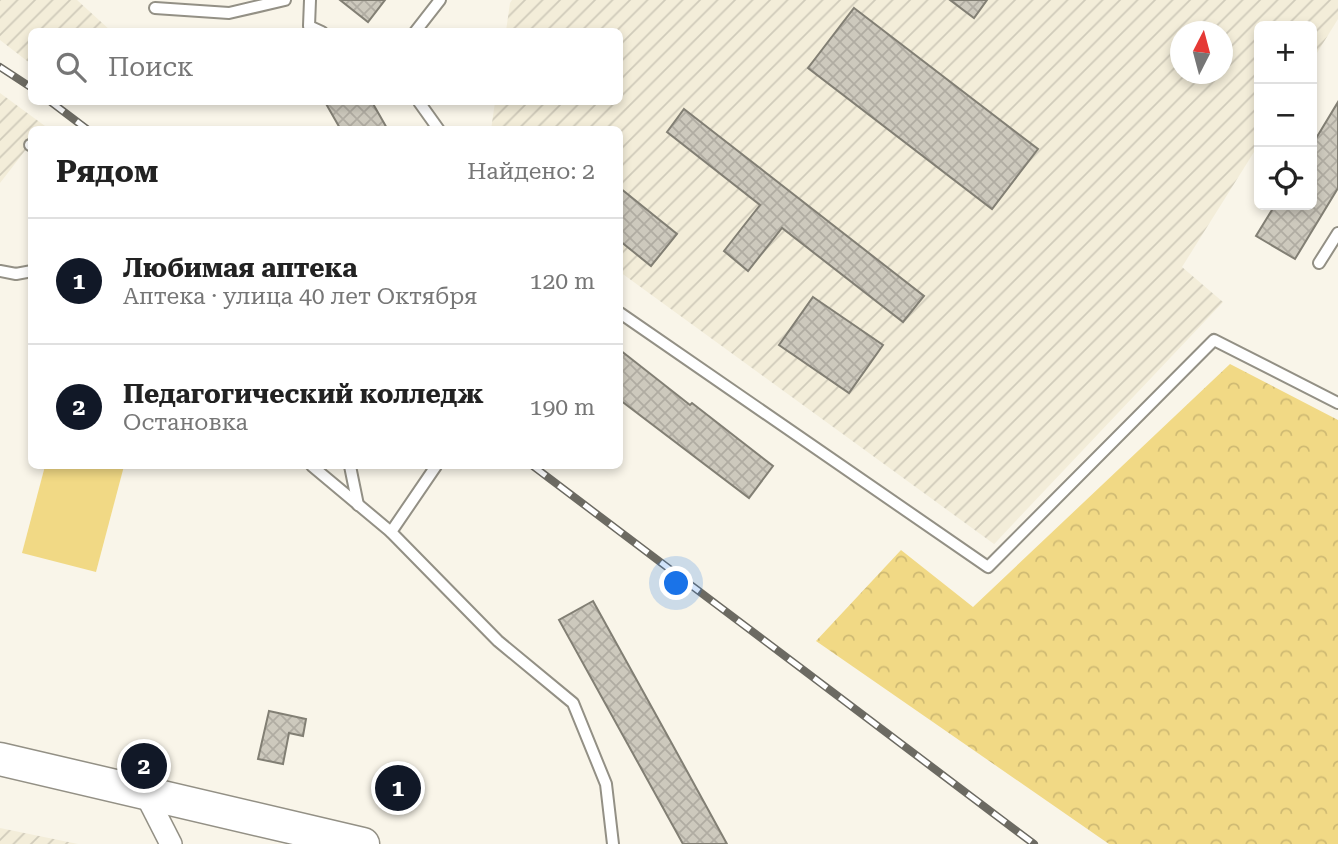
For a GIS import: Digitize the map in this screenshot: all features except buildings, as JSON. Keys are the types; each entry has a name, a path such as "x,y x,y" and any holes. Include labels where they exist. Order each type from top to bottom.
{"main road":[{"path":"0,759 363,844"}],"street":[{"path":"145,793 171,844"}],"lane":[{"path":"155,8 229,13 285,0"},
{"path":"310,0 309,26 313,28"},
{"path":"418,28 440,0"},
{"path":"421,105 436,126"},
{"path":"1319,263 1338,233"},
{"path":"0,271 16,274 28,272"},
{"path":"623,315 988,567 1214,340 1338,403"},
{"path":"316,469 391,532 498,641 573,703 606,784 613,844"},
{"path":"351,469 358,505"},
{"path":"391,532 434,469"}],"shaded area":[{"path":"0,0 77,0 108,28 28,28 28,62 0,40"},
{"path":"512,0 1338,0 1338,19 1317,53 1317,21 1254,21 1254,152 1182,267 1223,302 994,544 623,274 623,126 492,126 495,105 623,105 623,28 506,28"},
{"path":"0,93 45,126 28,126 28,147 0,183"},
{"path":"0,828 78,844 0,844"}],"green space":[{"path":"1230,364 1338,420 1338,844 1109,844 816,641 901,550 973,607"},
{"path":"44,469 123,469 96,572 22,553"}],"railway":[{"path":"0,67 28,85"},
{"path":"55,105 83,126"},
{"path":"537,469 1034,844"}],"place":[{"name":"Педагогический колледж","path":"144,766"},
{"name":"Любимая аптека","path":"398,788"}]}
